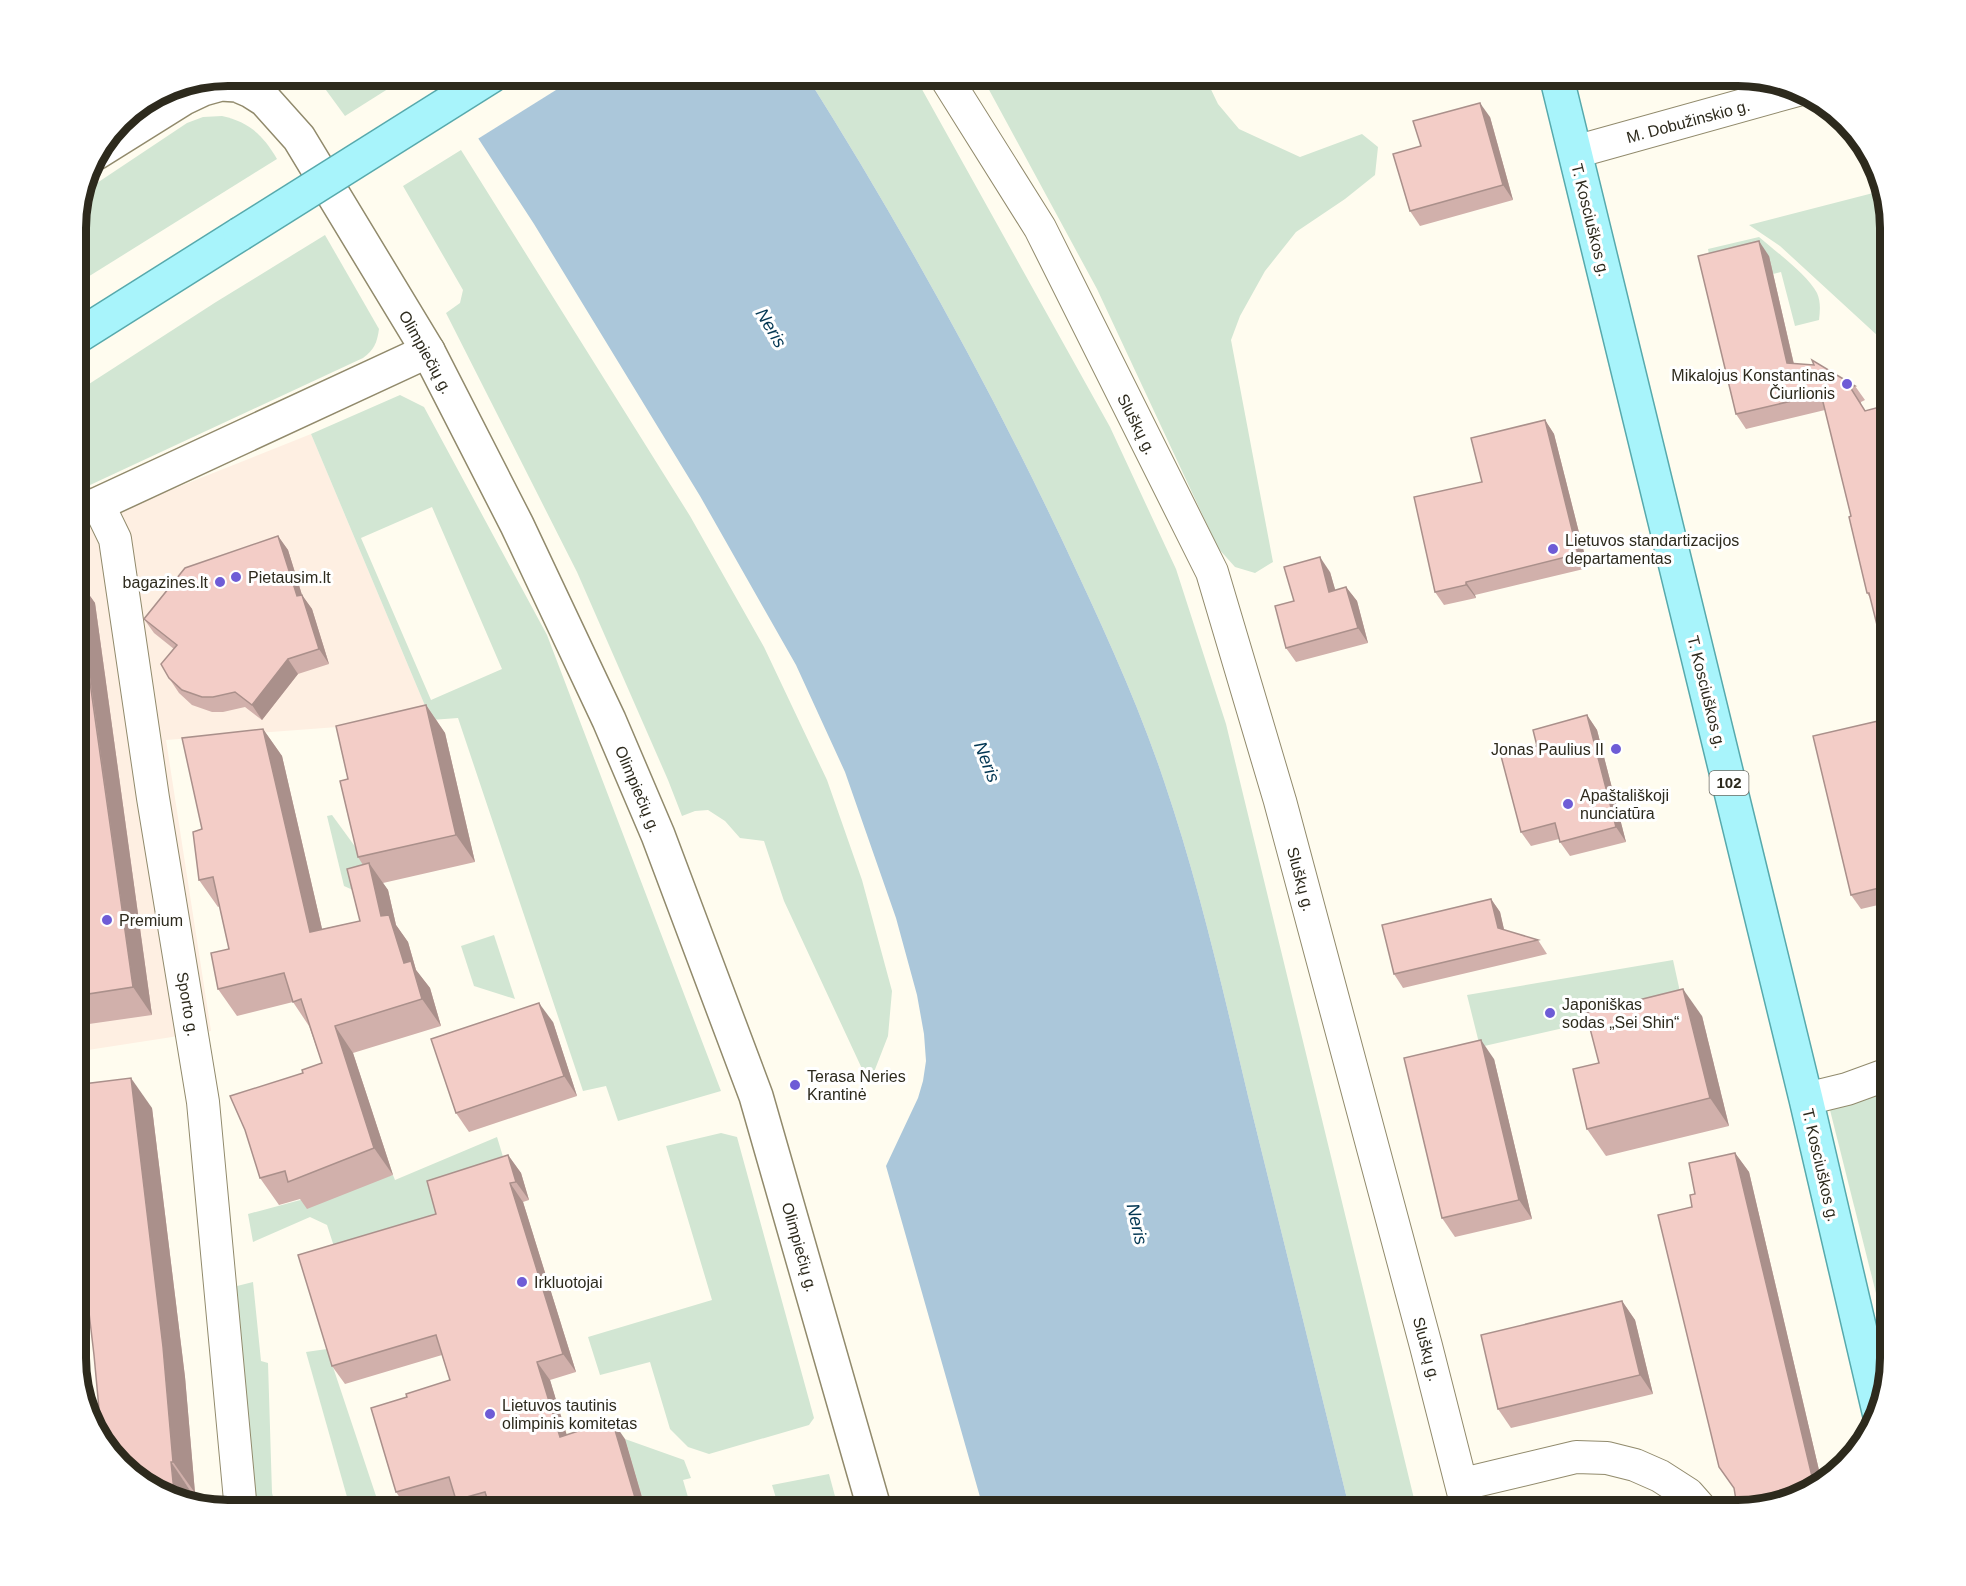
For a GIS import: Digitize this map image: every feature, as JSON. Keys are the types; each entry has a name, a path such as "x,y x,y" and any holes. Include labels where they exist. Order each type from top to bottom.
{"main road":[{"path":"86,331 477,85"},
{"name":"T. Kosciuškos g.","path":"1558,85 1806,1099 1876,1397"}],"street":[{"name":"Olimpiečių g.","path":"237,85 266,100 299,138 428,351 517,525 609,720 658,835 756,1096 872,1500"},
{"name":"Sluškų g.","path":"950,85 1040,228 1212,572 1280,801 1465,1497 1576,1457 1607,1458 1635,1465 1660,1476 1693,1500"},
{"name":"Olimpiečių g.","path":"115,141 184,98 211,87"},
{"name":"M. Dobužinskio g.","path":"1575,152 1785,93"},
{"path":"86,508 428,351"},
{"name":"Sporto g.","path":"86,508 115,539 153,798 203,1102 241,1500"},
{"path":"1806,1099 1880,1078"}],"shaded area":[{"path":"311,434 431,720 166,740 211,1031 86,1050 86,524"}],"green space":[{"path":"322,85 394,85 345,116"},
{"path":"812,85 920,85 1110,427 1176,569 1226,724 1414,1500 1347,1500 1210,937 1177,820 1142,721 1091,602 1005,424 909,247"},
{"path":"986,85 1209,85 1218,104 1239,129 1300,157 1362,134 1378,147 1375,175 1345,199 1296,232 1265,271 1240,316 1231,340 1273,562 1255,573 1235,567 1218,548 1097,289"},
{"path":"222,116 248,126 261,136 277,159 86,278 86,218 91,187 187,123 203,117"},
{"path":"461,150 690,516 764,647 827,780 862,880 892,991 888,1036 874,1072 864,1073 784,901 764,841 740,838 725,821 708,810 695,811 682,816 577,572 446,313 460,303 463,290 403,186"},
{"path":"1876,192 1880,218 1880,338 1780,246 1749,225"},
{"path":"325,235 379,329 376,342 363,358 86,487 86,386"},
{"path":"1759,237 1813,286 1819,300 1819,320 1795,326 1781,272 1773,274 1712,269 1708,249"},
{"path":"400,395 424,407 547,635 721,1091 618,1121 606,1086 583,1091 458,718 431,720 311,434","holes":["432,507 502,669 431,700 361,538"]},
{"path":"332,815 378,878 366,896 344,886 327,816"},
{"path":"494,935 515,999 474,986 461,946"},
{"name":"Japoniškas sodas „Sei Shin“","path":"1673,960 1682,1001 1480,1047 1467,995"},
{"path":"1880,1089 1880,1309 1829,1106"},
{"path":"721,1133 737,1137 814,1418 809,1425 709,1454 688,1447 670,1429 650,1362 600,1375 588,1337 712,1300 666,1146"},
{"path":"497,1137 504,1160 449,1232 340,1265 327,1225 310,1217 253,1242 248,1214 393,1175 395,1180"},
{"path":"253,1282 261,1361 268,1363 274,1500 253,1500 233,1287"},
{"path":"327,1349 377,1500 348,1500 306,1352"},
{"path":"625,1439 684,1460 691,1478 683,1480 689,1500 643,1500"},
{"path":"829,1474 836,1500 777,1500 772,1485"}],"water":[{"name":"Neris","path":"444,85 812,85 909,247 1005,424 1091,602 1142,721 1177,820 1210,937 1347,1500 981,1500 886,1166 918,1098 923,1081 926,1061 924,1034 917,995 896,918 845,772 796,665 700,496 534,224"}],"pier":[{"path":"440,85 564,85 476,140"}],"building":[{"path":"1480,103 1503,185 1410,211 1393,154 1421,146 1413,121"},
{"path":"1759,241 1787,363 1814,365 1812,360 1855,386 1850,387 1865,411 1880,407 1880,637 1869,593 1867,593 1821,394 1736,414 1698,256"},
{"path":"1545,420 1578,554 1435,592 1414,497 1482,482 1471,438"},
{"path":"278,536 297,596 302,595 319,649 288,659 252,705 235,692 202,697 182,690 169,678 161,664 177,645 144,619 185,568"},
{"path":"1320,557 1329,592 1346,587 1358,628 1286,648 1275,606 1294,601 1284,567"},
{"path":"86,654 133,987 86,994"},
{"path":"426,705 456,835 358,857 340,781 348,779 336,726"},
{"name":"Apaštališkoji nunciatūra","path":"1587,715 1616,827 1560,842 1555,823 1521,832 1501,756 1537,746 1533,730"},
{"path":"1880,721 1880,888 1851,895 1813,736"},
{"path":"263,729 310,932 360,921 347,869 369,863 381,916 389,915 404,963 411,961 422,999 335,1026 374,1148 288,1182 285,1171 260,1178 245,1130 230,1096 303,1073 302,1070 322,1063 301,999 293,1002 284,973 218,989 211,953 229,949 213,877 199,880 193,832 202,829 182,738"},
{"path":"1491,899 1498,928 1538,940 1394,974 1382,925"},
{"path":"1683,989 1710,1098 1587,1129 1573,1069 1599,1063 1586,1013"},
{"path":"539,1003 564,1076 456,1113 431,1039"},
{"path":"1481,1040 1519,1200 1442,1218 1404,1058"},
{"path":"131,1078 163,1347 174,1490 148,1477 127,1459 109,1438 100,1422 86,1287 86,1084"},
{"path":"1735,1153 1813,1480 1767,1498 1736,1500 1734,1488 1719,1467 1658,1215 1692,1207 1690,1195 1695,1194 1689,1163"},
{"path":"508,1155 516,1182 510,1183 563,1354 537,1362 560,1437 612,1420 636,1500 488,1500 485,1492 456,1500 449,1477 396,1492 371,1408 450,1380 436,1335 332,1366 298,1255 436,1214 427,1181"},
{"path":"1622,1301 1640,1375 1498,1409 1481,1335"}],"place":[{"name":"Mikalojus Konstantinas Čiurlionis","path":"1847,384"},
{"name":"Lietuvos standartizacijos departamentas","path":"1553,549"},
{"name":"Pietausim.lt","path":"236,577"},
{"name":"bagazines.lt","path":"220,582"},
{"name":"Jonas Paulius II","path":"1616,749"},
{"name":"Apaštališkoji nunciatūra","path":"1568,804"},
{"name":"Premium","path":"107,920"},
{"name":"Japoniškas sodas „Sei Shin“","path":"1550,1013"},
{"name":"Terasa Neries Krantinė","path":"795,1085"},
{"name":"Irkluotojai","path":"522,1282"},
{"name":"Lietuvos tautinis olimpinis komitetas","path":"490,1414"}]}
